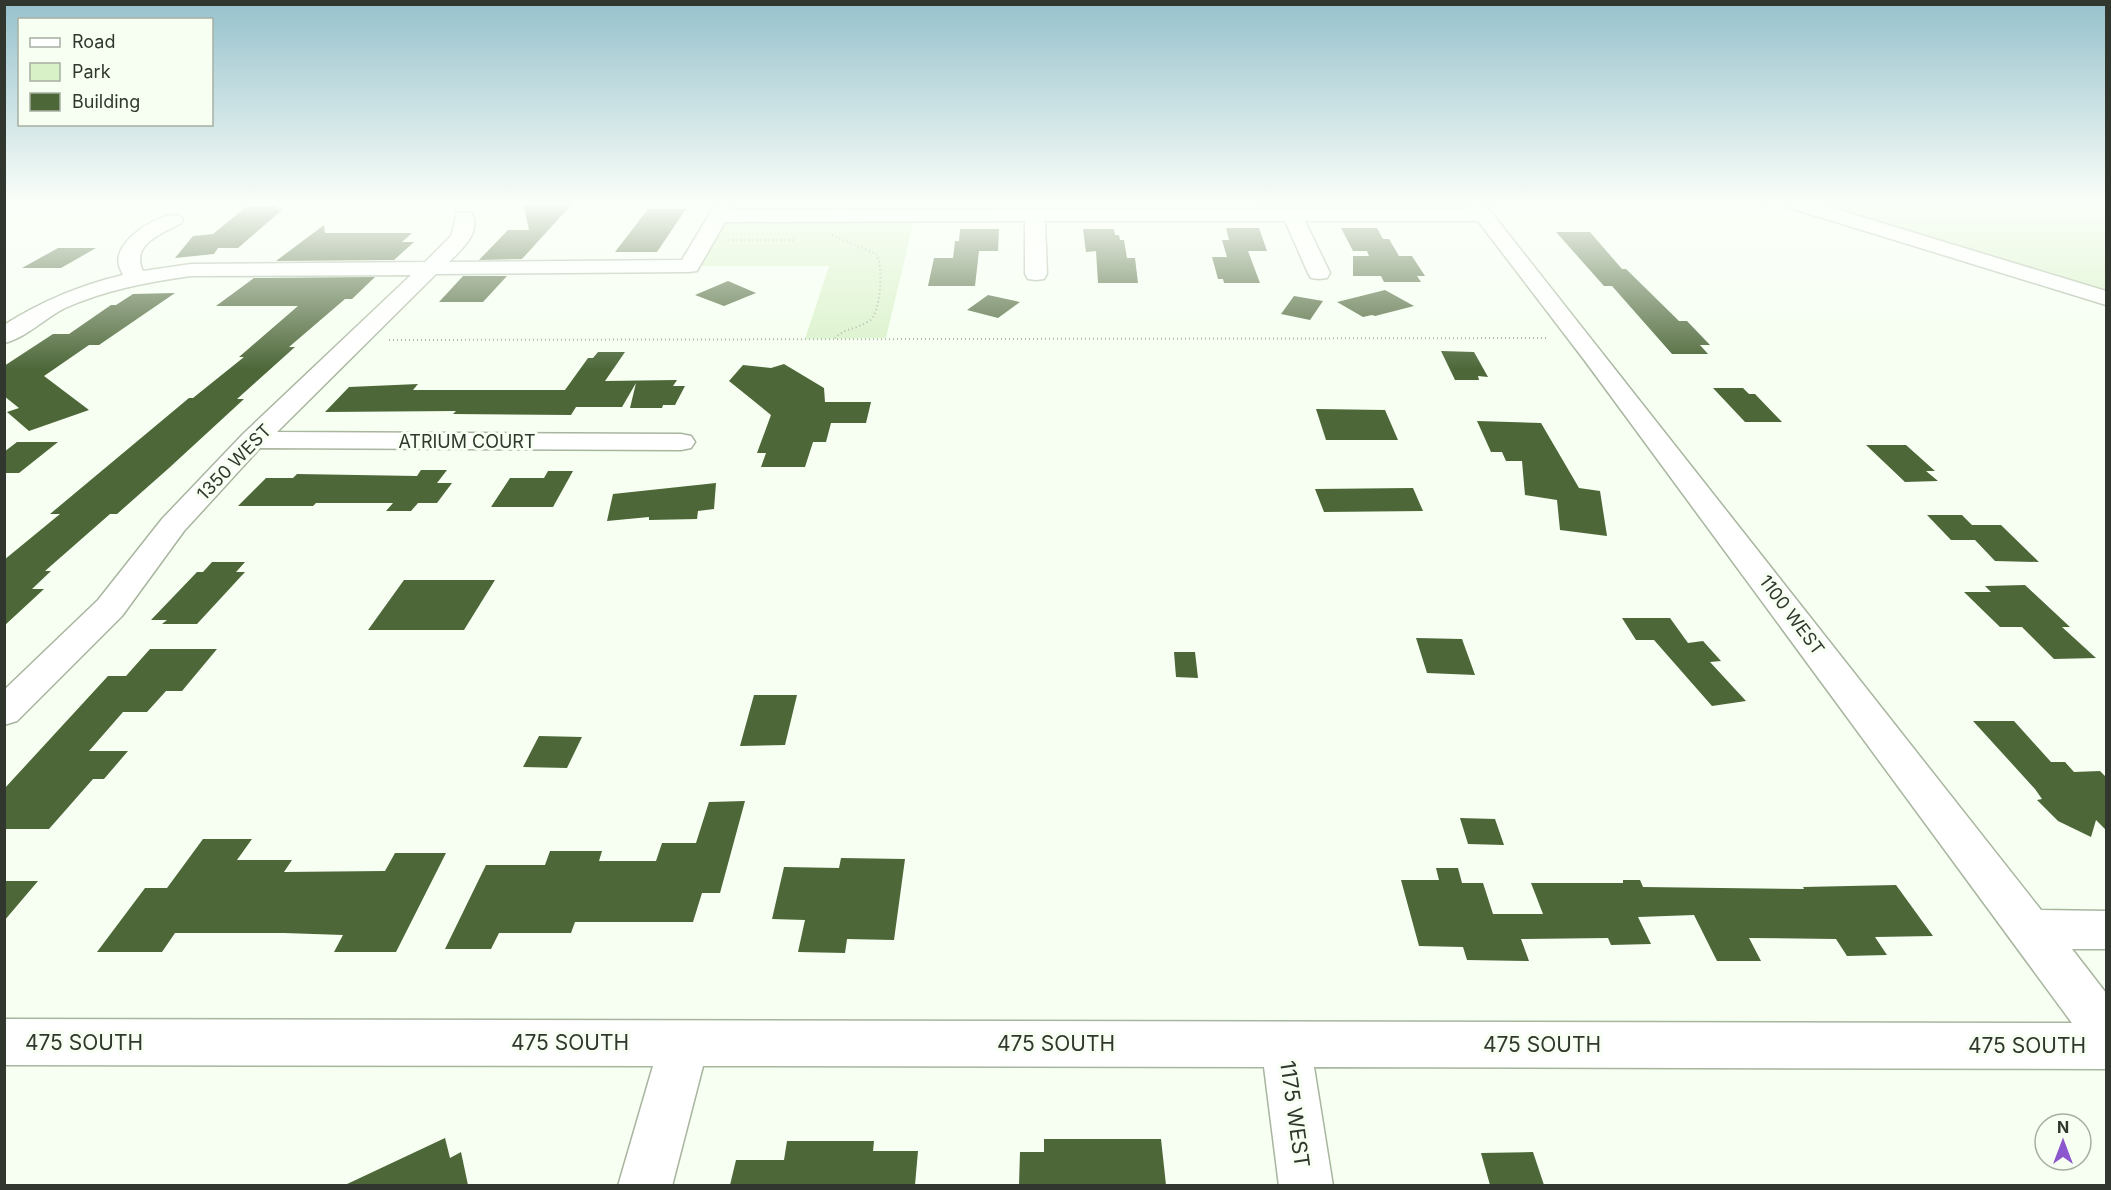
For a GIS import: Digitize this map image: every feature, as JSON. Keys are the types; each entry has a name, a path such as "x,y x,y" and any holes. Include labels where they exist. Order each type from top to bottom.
{"street":[{"path":"130,259 129,262 135,277"},
{"name":"1350 WEST","path":"4,712 110,608 173,525 253,440 440,259"},
{"path":"4,336 55,305 135,277 221,268 689,266 693,259"},
{"path":"1036,259 1036,274"},
{"path":"1312,259 1319,273"},
{"name":"1100 WEST","path":"1518,259 2106,1030"},
{"path":"1975,259 2106,298"},
{"name":"ATRIUM COURT","path":"253,440 681,441"},
{"path":"2030,929 2106,930"},
{"name":"475 SOUTH","path":"4,1042 2106,1046"},
{"path":"645,1185 684,1042"},
{"name":"1175 WEST","path":"1285,1043 1306,1185"}],"path":[{"path":"835,339 843,330 862,325 873,316 879,300 880,280 877,268 880,259"},
{"path":"379,340 1549,338"}],"green space":[{"path":"693,259 905,259 886,338 805,339 829,266 689,266"},
{"path":"1968,259 2106,259 2106,301"}],"building":[{"path":"39,259 78,259 61,268 22,268"},
{"path":"279,259 396,259 394,260 276,261"},
{"path":"480,259 522,259 522,259 479,260"},
{"path":"934,259 978,259 975,286 928,286"},
{"path":"1096,259 1135,259 1138,283 1098,283"},
{"path":"1212,259 1251,259 1260,283 1224,283 1223,279 1218,279"},
{"path":"1353,259 1414,259 1425,276 1417,276 1421,282 1384,282 1381,276 1353,276"},
{"path":"1580,259 1613,259 1679,321 1687,321 1710,345 1700,345 1708,354 1672,354 1612,286 1604,286"},
{"path":"463,276 507,276 483,302 439,302"},
{"path":"375,277 352,299 345,299 289,347 295,347 237,399 244,399 169,468 117,514 110,514 45,571 51,571 32,589 44,589 4,626 4,560 60,514 50,514 189,398 193,398 244,357 239,357 298,306 216,306 254,278"},
{"path":"728,281 756,293 724,306 695,295"},
{"path":"1385,290 1414,306 1363,317 1337,302"},
{"path":"175,293 99,345 89,345 44,376 89,410 29,431 7,412 19,408 4,396 4,366 53,334 69,334 111,305 116,305 133,294"},
{"path":"988,295 1020,302 998,318 967,310"},
{"path":"1294,296 1323,301 1310,320 1281,314"},
{"path":"1441,351 1474,352 1488,377 1478,376 1479,380 1455,380"},
{"path":"598,352 625,352 605,381 677,380 673,386 685,386 675,405 663,405 662,408 630,408 636,383 622,407 576,407 571,415 453,414 456,411 325,412 349,387 418,384 413,390 565,390 588,358 593,358"},
{"path":"784,364 824,388 825,402 871,402 866,423 831,423 826,442 813,442 805,467 761,467 766,453 757,453 771,415 729,381 743,365 771,368"},
{"path":"1713,388 1743,388 1749,394 1755,394 1782,422 1745,422"},
{"path":"1316,409 1385,410 1398,440 1326,440"},
{"path":"1477,421 1541,423 1579,488 1600,491 1607,536 1560,530 1557,500 1525,495 1522,461 1506,461 1502,452 1491,452"},
{"path":"17,442 58,442 19,473 4,473 4,452"},
{"path":"1866,445 1906,445 1935,471 1926,471 1938,481 1905,482"},
{"path":"421,470 447,470 437,483 452,483 437,503 418,503 411,511 386,511 393,503 238,506 266,478 293,478 297,474 417,476"},
{"path":"548,471 573,471 553,507 491,507 510,478 544,478"},
{"path":"716,483 714,509 698,511 697,519 649,520 649,517 607,521 613,494"},
{"path":"1413,488 1423,511 1324,512 1315,489"},
{"path":"1927,515 1962,515 1972,525 2001,525 2039,562 1995,561 1975,540 1951,540"},
{"path":"212,562 245,562 236,572 245,572 197,624 162,624 167,620 151,620 197,572 203,572"},
{"path":"404,580 495,580 464,630 368,630"},
{"path":"2025,585 2070,627 2062,627 2096,658 2054,659 2022,627 2000,627 1964,592 1991,592 1985,586"},
{"path":"1622,618 1670,618 1688,643 1703,641 1721,661 1710,662 1746,701 1712,706 1654,640 1636,640"},
{"path":"1416,638 1462,639 1475,675 1427,673"},
{"path":"150,649 217,649 182,691 166,691 147,712 123,712 89,751 128,751 104,779 93,779 49,829 4,829 4,789 108,676 126,676"},
{"path":"1174,652 1195,652 1198,678 1176,677"},
{"path":"754,695 797,695 785,745 740,746"},
{"path":"1973,721 2014,721 2051,762 2065,762 2074,772 2100,771 2106,777 2106,830 2096,820 2091,837 2058,821 2037,800 2042,799 2035,789"},
{"path":"539,736 582,737 567,768 523,767"},
{"path":"745,801 720,893 702,893 693,922 575,922 571,933 499,933 491,949 445,949 486,865 545,865 550,851 602,851 599,861 656,861 662,843 696,843 709,802"},
{"path":"1460,818 1495,819 1504,845 1468,844"},
{"path":"203,839 252,839 237,860 292,860 284,872 385,871 395,853 446,853 396,952 334,952 343,935 175,933 162,952 97,952 145,888 167,888"},
{"path":"841,858 905,859 894,940 847,939 845,953 798,952 805,920 772,919 784,867 839,868"},
{"path":"1436,868 1458,868 1462,883 1483,883 1493,914 1543,914 1531,883 1623,883 1623,880 1640,880 1643,887 1804,889 1803,887 1896,885 1933,936 1875,937 1887,955 1847,956 1836,939 1749,938 1761,961 1717,961 1694,915 1638,917 1651,944 1611,945 1608,938 1521,939 1529,961 1467,960 1463,947 1419,946 1401,880 1439,880"},
{"path":"4,881 38,881 4,921"},
{"path":"445,1138 450,1158 461,1152 468,1185 345,1185"},
{"path":"1044,1139 1161,1139 1166,1185 1019,1185 1020,1152 1044,1152"},
{"path":"787,1141 874,1141 873,1151 918,1151 915,1185 730,1185 736,1160 784,1160"},
{"path":"1533,1152 1544,1185 1490,1185 1481,1153"}]}
